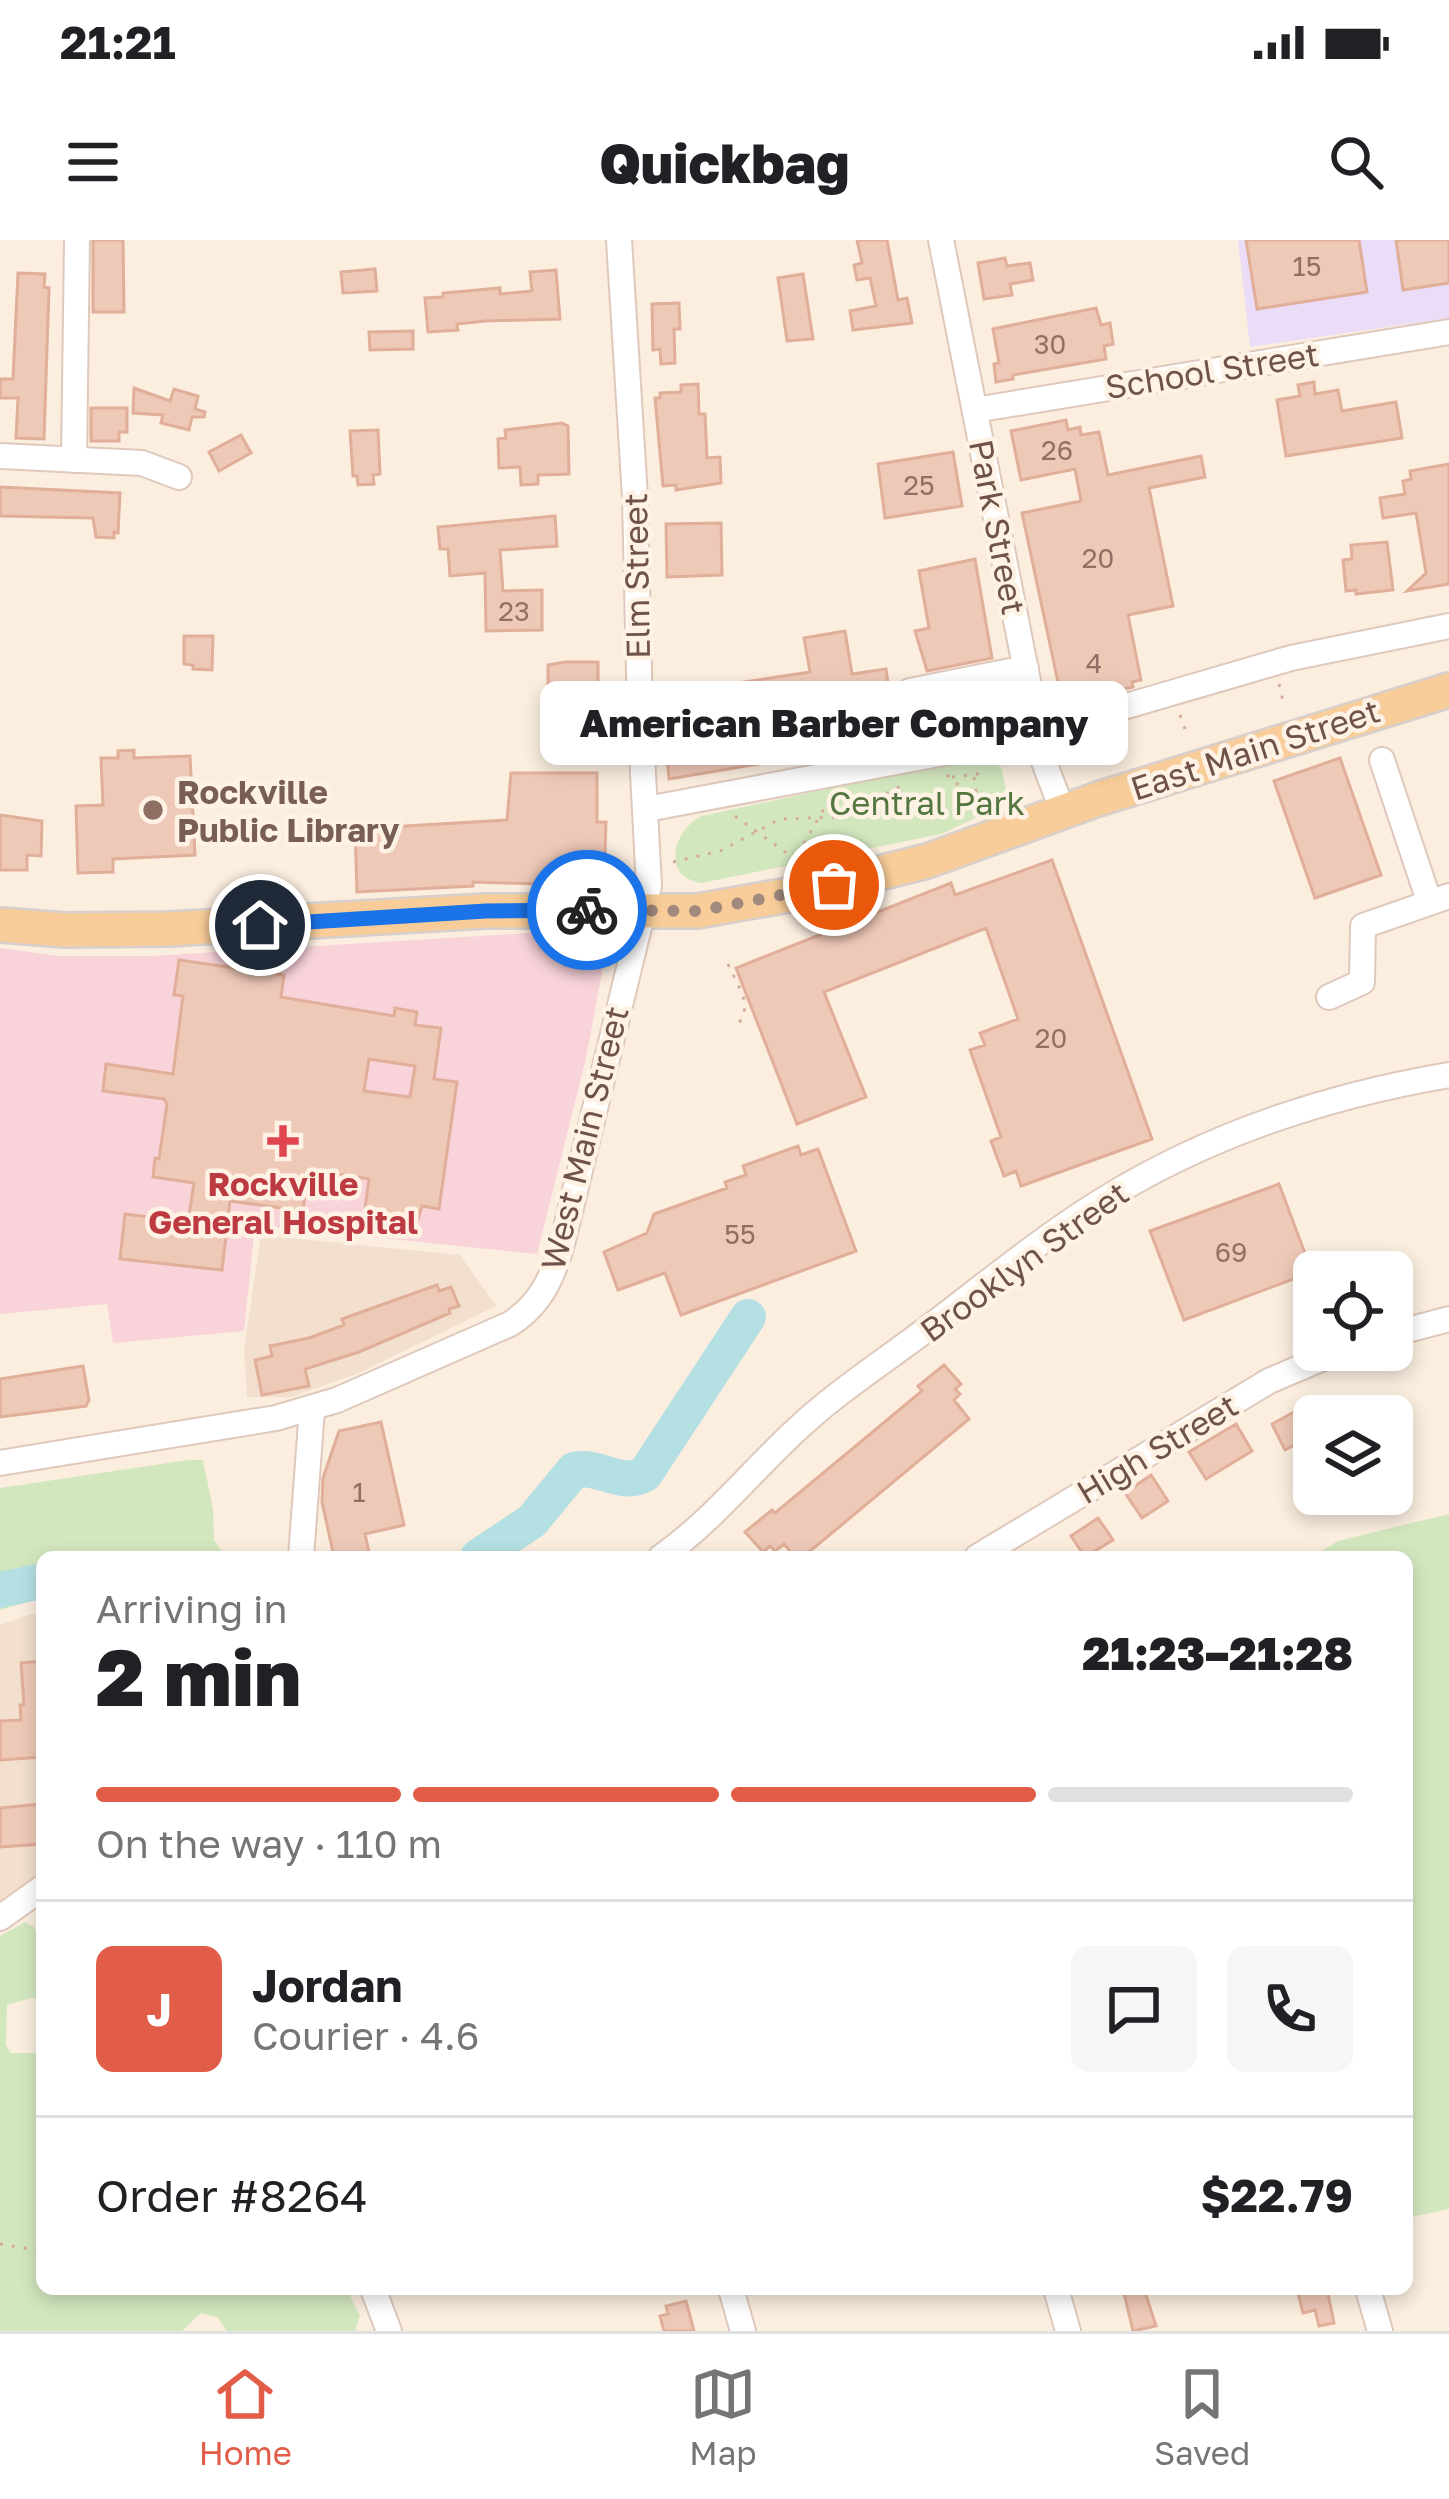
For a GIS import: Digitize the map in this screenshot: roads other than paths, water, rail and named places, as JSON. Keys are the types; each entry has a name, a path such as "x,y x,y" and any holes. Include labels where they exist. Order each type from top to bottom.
{"main road":[{"name":"East Main Street","path":"1063,812 1385,706 1449,690"},
{"path":"0,925 168,929 486,911 698,911 864,878 953,853 1063,812"}],"street":[{"path":"74,460 77,240"},
{"name":"Elm Street","path":"619,240 635,497 650,886 645,911"},
{"name":"Park Street","path":"941,240 1038,733 1063,812"},
{"name":"School Street","path":"975,410 1449,332"},
{"path":"0,456 150,464 179,477"},
{"path":"646,809 929,770 1291,658 1449,626"},
{"path":"929,770 910,691 1026,668"},
{"path":"1329,997 1362,982 1363,926 1439,898 1382,760"},
{"name":"West Main Street","path":"0,1463 311,1409 518,1320 536,1303 559,1256 645,911"},
{"name":"Brooklyn Street","path":"669,1551 730,1500 793,1432 836,1396 1099,1202 1187,1154 1262,1122 1339,1098 1449,1075"},
{"path":"1413,1328 1449,1319"},
{"name":"High Street","path":"987,1551 1293,1371"},
{"path":"301,1551 311,1409"},
{"path":"0,1918 36,1892"},
{"path":"375,2295 388,2331"},
{"path":"732,2295 742,2331"},
{"path":"1059,2295 1068,2331"},
{"path":"1369,2295 1380,2331"}],"waterway":[{"path":"487,1551 532,1521 574,1470 627,1478 645,1474 748,1317"},
{"path":"0,1590 36,1582"}],"place":[{"name":"Rockville Public Library","path":"153,810"},
{"name":"American Barber Company","path":"834,885"},
{"name":"Rockville General Hospital","path":"283,1141"}],"park label":[{"name":"Central Park","path":"927,802"}]}
